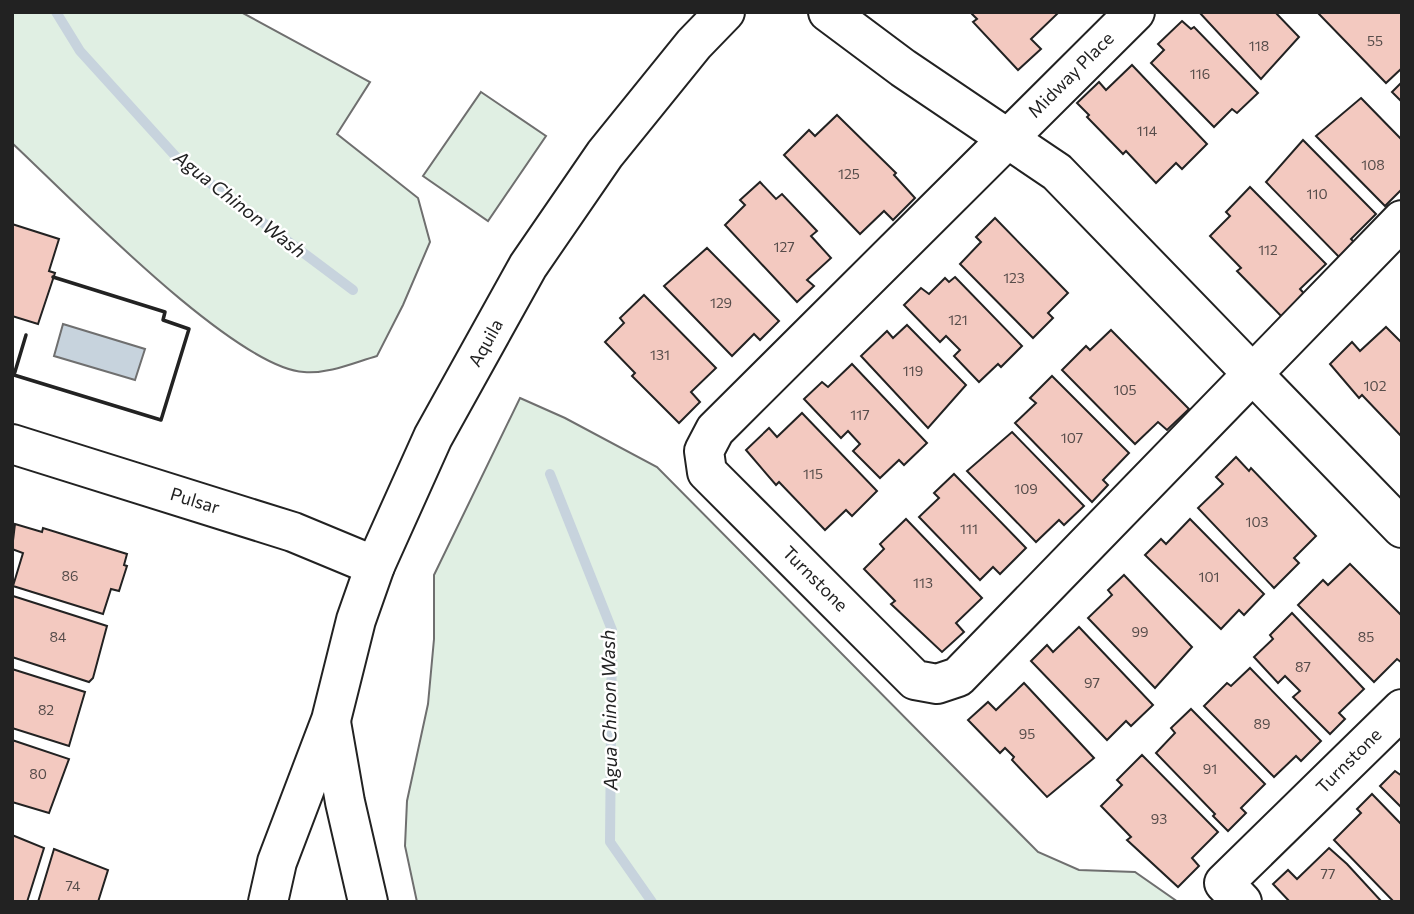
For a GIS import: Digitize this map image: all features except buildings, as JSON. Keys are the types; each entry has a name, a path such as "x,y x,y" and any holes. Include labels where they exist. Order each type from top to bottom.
{"street":[{"name":"Aquila","path":"268,902 277,862 331,720 345,656 375,566 433,437 528,266 605,154 694,44 725,12"},
{"path":"828,12 1057,172 1402,528"},
{"name":"Midway Place","path":"1007,139 1135,12"},
{"name":"Turnstone","path":"1007,139 715,430 705,451 707,472 915,680 937,684 958,677 1254,376 1402,220"},
{"name":"Pulsar","path":"12,444 293,532 375,566"},
{"name":"Turnstone","path":"1242,902 1224,883 1402,709"},
{"name":"Aquila","path":"331,720 345,802 368,902"}],"green space":[{"path":"12,12 241,12 370,82 337,134 418,198 430,242 377,356 313,372 274,363 237,342 196,311 111,237 12,143"},
{"path":"481,92 546,136 488,221 423,176"},
{"path":"520,398 565,418 657,467 1038,852 1079,870 1135,872 1178,902 417,902 405,846 407,801 428,704 434,639 434,575"}],"shaded area":[{"path":"63,324 145,349 135,380 54,356"}],"waterway":[{"name":"Agua Chinon Wash","path":"56,12 80,51 178,159 353,290"},
{"name":"Agua Chinon Wash","path":"550,474 612,630 610,842 652,902"}],"wall":[{"path":"26,335 14,375 161,420 189,329 163,320 165,312 53,277"}]}
